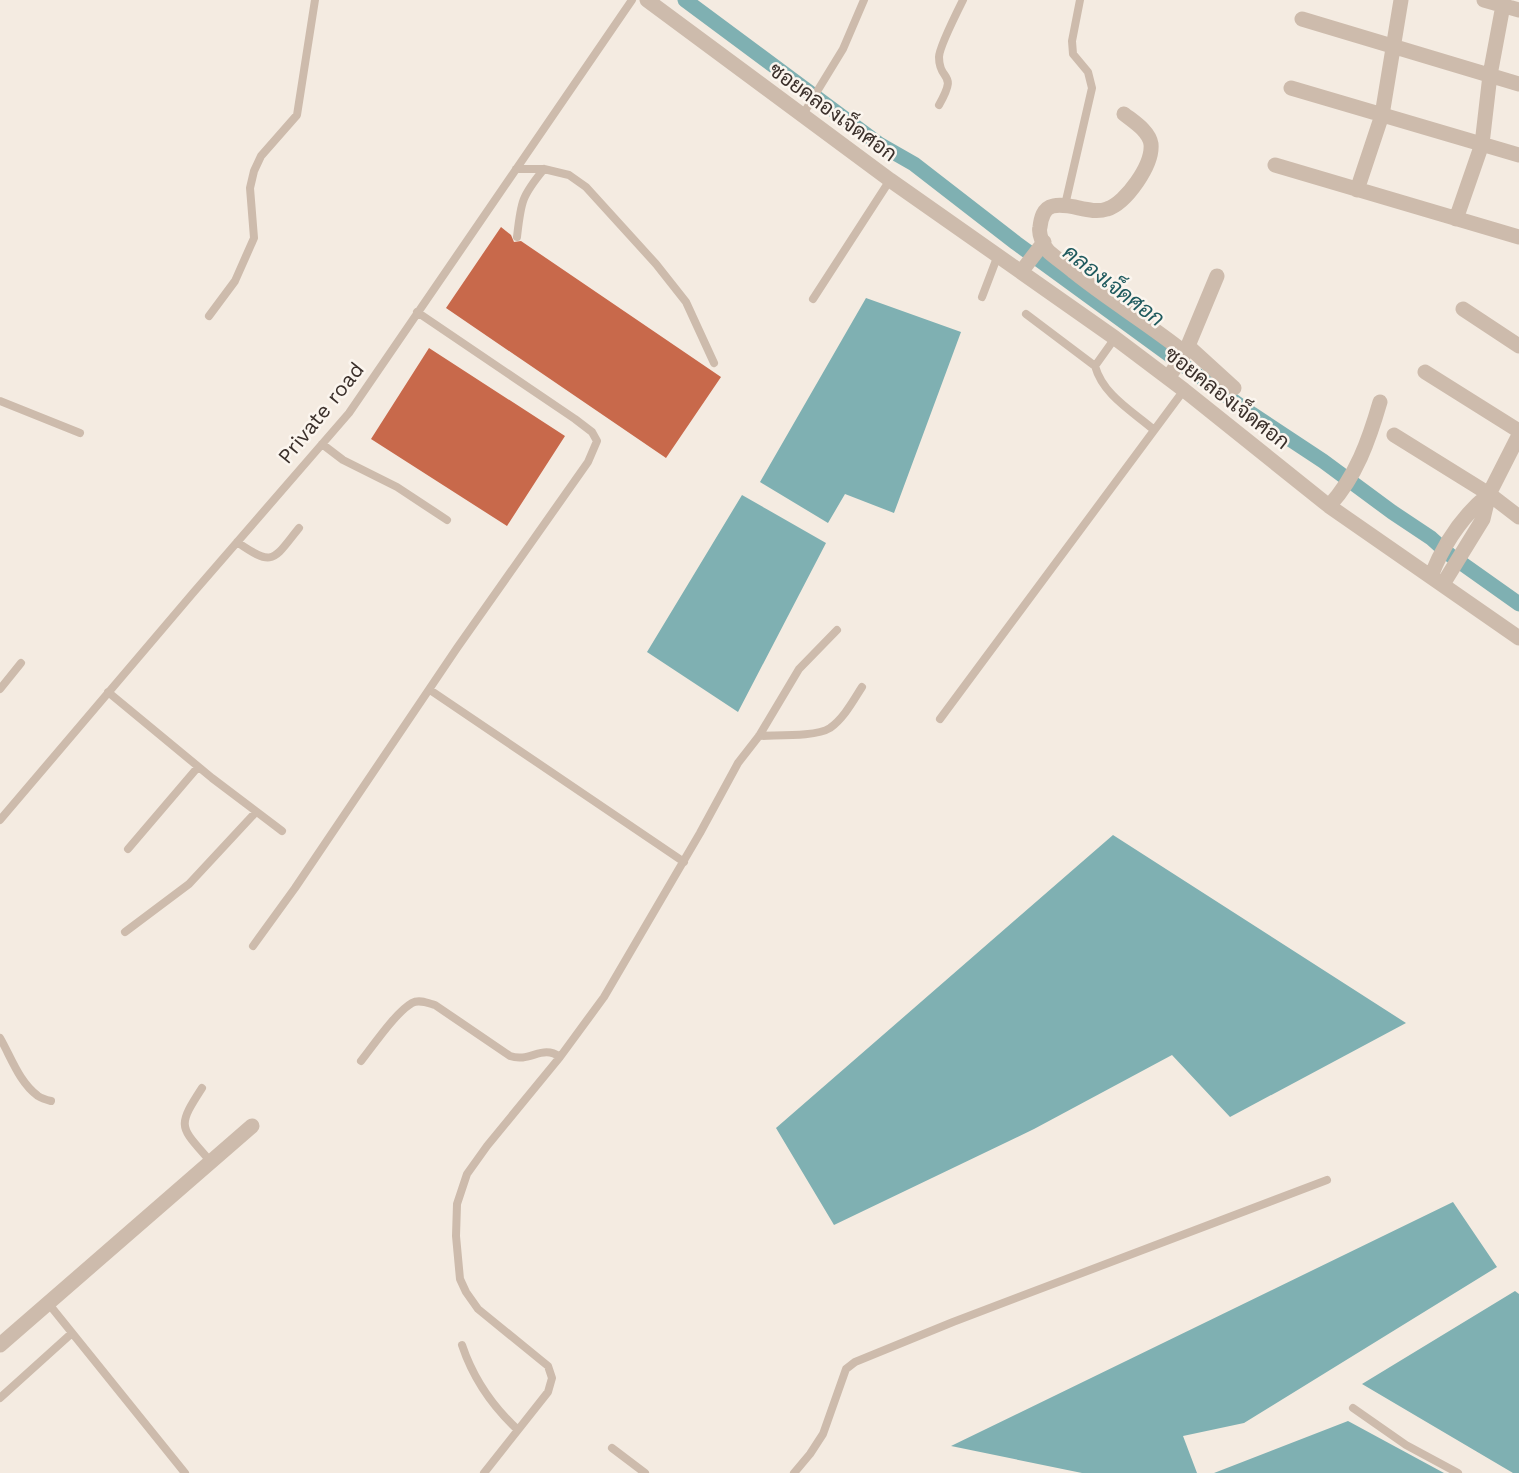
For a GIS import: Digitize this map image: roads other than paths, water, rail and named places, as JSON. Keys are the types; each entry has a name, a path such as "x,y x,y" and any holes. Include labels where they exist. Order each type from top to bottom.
{"street":[{"name":"ซอยคลองเจ็ดศอก","path":"647,0 890,180 1114,338 1180,361 1184,390 1437,575 1519,638"},
{"path":"1358,190 1382,114 1401,0"},
{"path":"1484,0 1504,3 1519,10"},
{"path":"1456,219 1482,144 1490,75 1504,3"},
{"path":"1302,19 1519,84"},
{"path":"1291,88 1519,155"},
{"path":"1022,271 1040,246 1039,231 1044,212 1051,206 1065,205 1105,210 1119,204 1133,189 1148,159 1151,144 1144,130 1124,114"},
{"path":"1275,165 1519,237"},
{"path":"1040,246 1095,289 1147,323 1180,361 1234,388"},
{"path":"1180,361 1217,276"},
{"path":"1463,309 1519,346"},
{"path":"1425,372 1519,433 1489,494 1483,519 1451,569 1437,575"},
{"path":"1334,500 1359,460 1380,402"},
{"path":"1394,435 1489,494 1519,517"},
{"path":"1437,575 1450,538 1470,510 1489,494"},
{"path":"0,1346 252,1126"}],"lane":[{"path":"210,316 235,281 254,238 250,188 254,171 261,156 297,115 315,0"},
{"name":"Private road","path":"0,820 349,413 632,0"},
{"path":"802,116 843,49 864,0"},
{"path":"939,105 948,89 949,80 942,69 939,56 963,0"},
{"path":"1065,205 1092,88 1088,72 1073,54 1072,41 1080,0"},
{"path":"516,169 544,169 569,175 586,187 656,264 686,302 714,363"},
{"path":"517,237 521,201 526,190 544,169"},
{"path":"813,299 890,180"},
{"path":"982,297 998,255"},
{"path":"253,946 588,462 597,441 592,432 575,419 417,312"},
{"path":"1026,314 1095,366 1108,392 1154,430"},
{"path":"1095,366 1114,338"},
{"path":"940,719 1184,390"},
{"path":"0,401 80,433"},
{"path":"322,444 343,460 397,487 447,519"},
{"path":"237,542 258,557 268,559 277,555 299,528"},
{"path":"484,1473 548,1392 552,1378 548,1366 478,1309 460,1279 456,1236 457,1204 467,1174 560,1057 604,997 684,862 738,763 759,736 799,669 837,630"},
{"path":"0,689 21,663"},
{"path":"759,736 816,734 830,728 843,716 862,687"},
{"path":"430,690 684,862"},
{"path":"108,692 198,767 282,831"},
{"path":"128,849 198,767"},
{"path":"125,932 189,884 256,812"},
{"path":"361,1061 399,1013 413,1002 423,1001 435,1005 510,1056 526,1058 546,1051 560,1057"},
{"path":"0,1038 17,1071 29,1086 38,1096 51,1101"},
{"path":"202,1088 186,1113 184,1126 189,1137 210,1161"},
{"path":"794,1473 823,1434 846,1369 855,1362 942,1326 1327,1180"},
{"path":"48,1303 185,1473"},
{"path":"0,1398 72,1333"},
{"path":"462,1345 478,1383 502,1416 518,1430"},
{"path":"1353,1408 1406,1445 1458,1473"},
{"path":"612,1448 645,1473"}],"water":[{"path":"866,298 961,332 894,513 845,494 828,523 760,482"},
{"path":"742,495 826,543 738,712 647,652"},
{"path":"1113,835 1406,1023 1230,1117 1172,1055 1034,1129 834,1225 776,1128"},
{"path":"1453,1202 1497,1267 1244,1423 1183,1436 1197,1473 1082,1473 951,1446"},
{"path":"1515,1291 1519,1294 1519,1473 1513,1473 1362,1384"},
{"path":"1348,1421 1444,1473 1214,1473"}],"waterway":[{"name":"คลองเจ็ดศอก","path":"685,0 879,144 914,164 1016,243 1190,370 1323,461 1519,604"}]}
